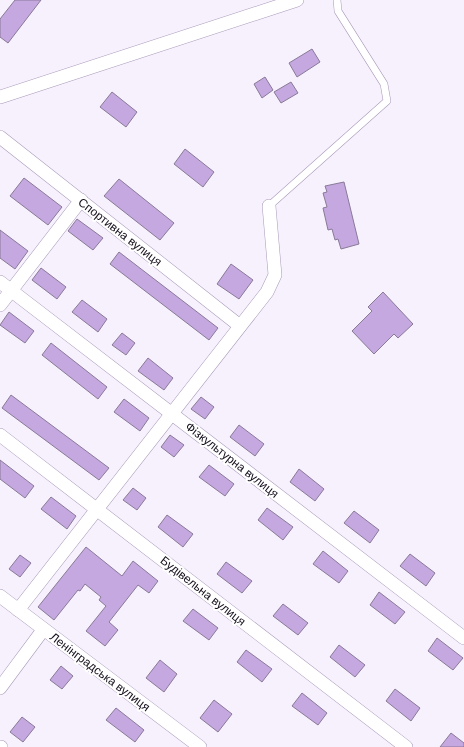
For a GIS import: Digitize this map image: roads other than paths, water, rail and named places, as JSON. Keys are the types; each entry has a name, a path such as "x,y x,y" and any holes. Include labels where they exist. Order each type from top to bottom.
{"street":[{"path":"0,97 297,0"},
{"name":"Спортивна вулиця","path":"0,137 240,326"},
{"path":"0,305 80,200"},
{"path":"18,610 267,292 275,275 269,206"},
{"name":"Фiзкультурна вулиця","path":"0,282 464,638"},
{"name":"Будівельна вулиця","path":"0,435 406,747"},
{"name":"Ленінградська вулиця","path":"0,596 43,630 200,747"},
{"path":"0,688 43,630"}],"lane":[{"path":"269,206 387,101 384,84 338,11 338,0"}]}
